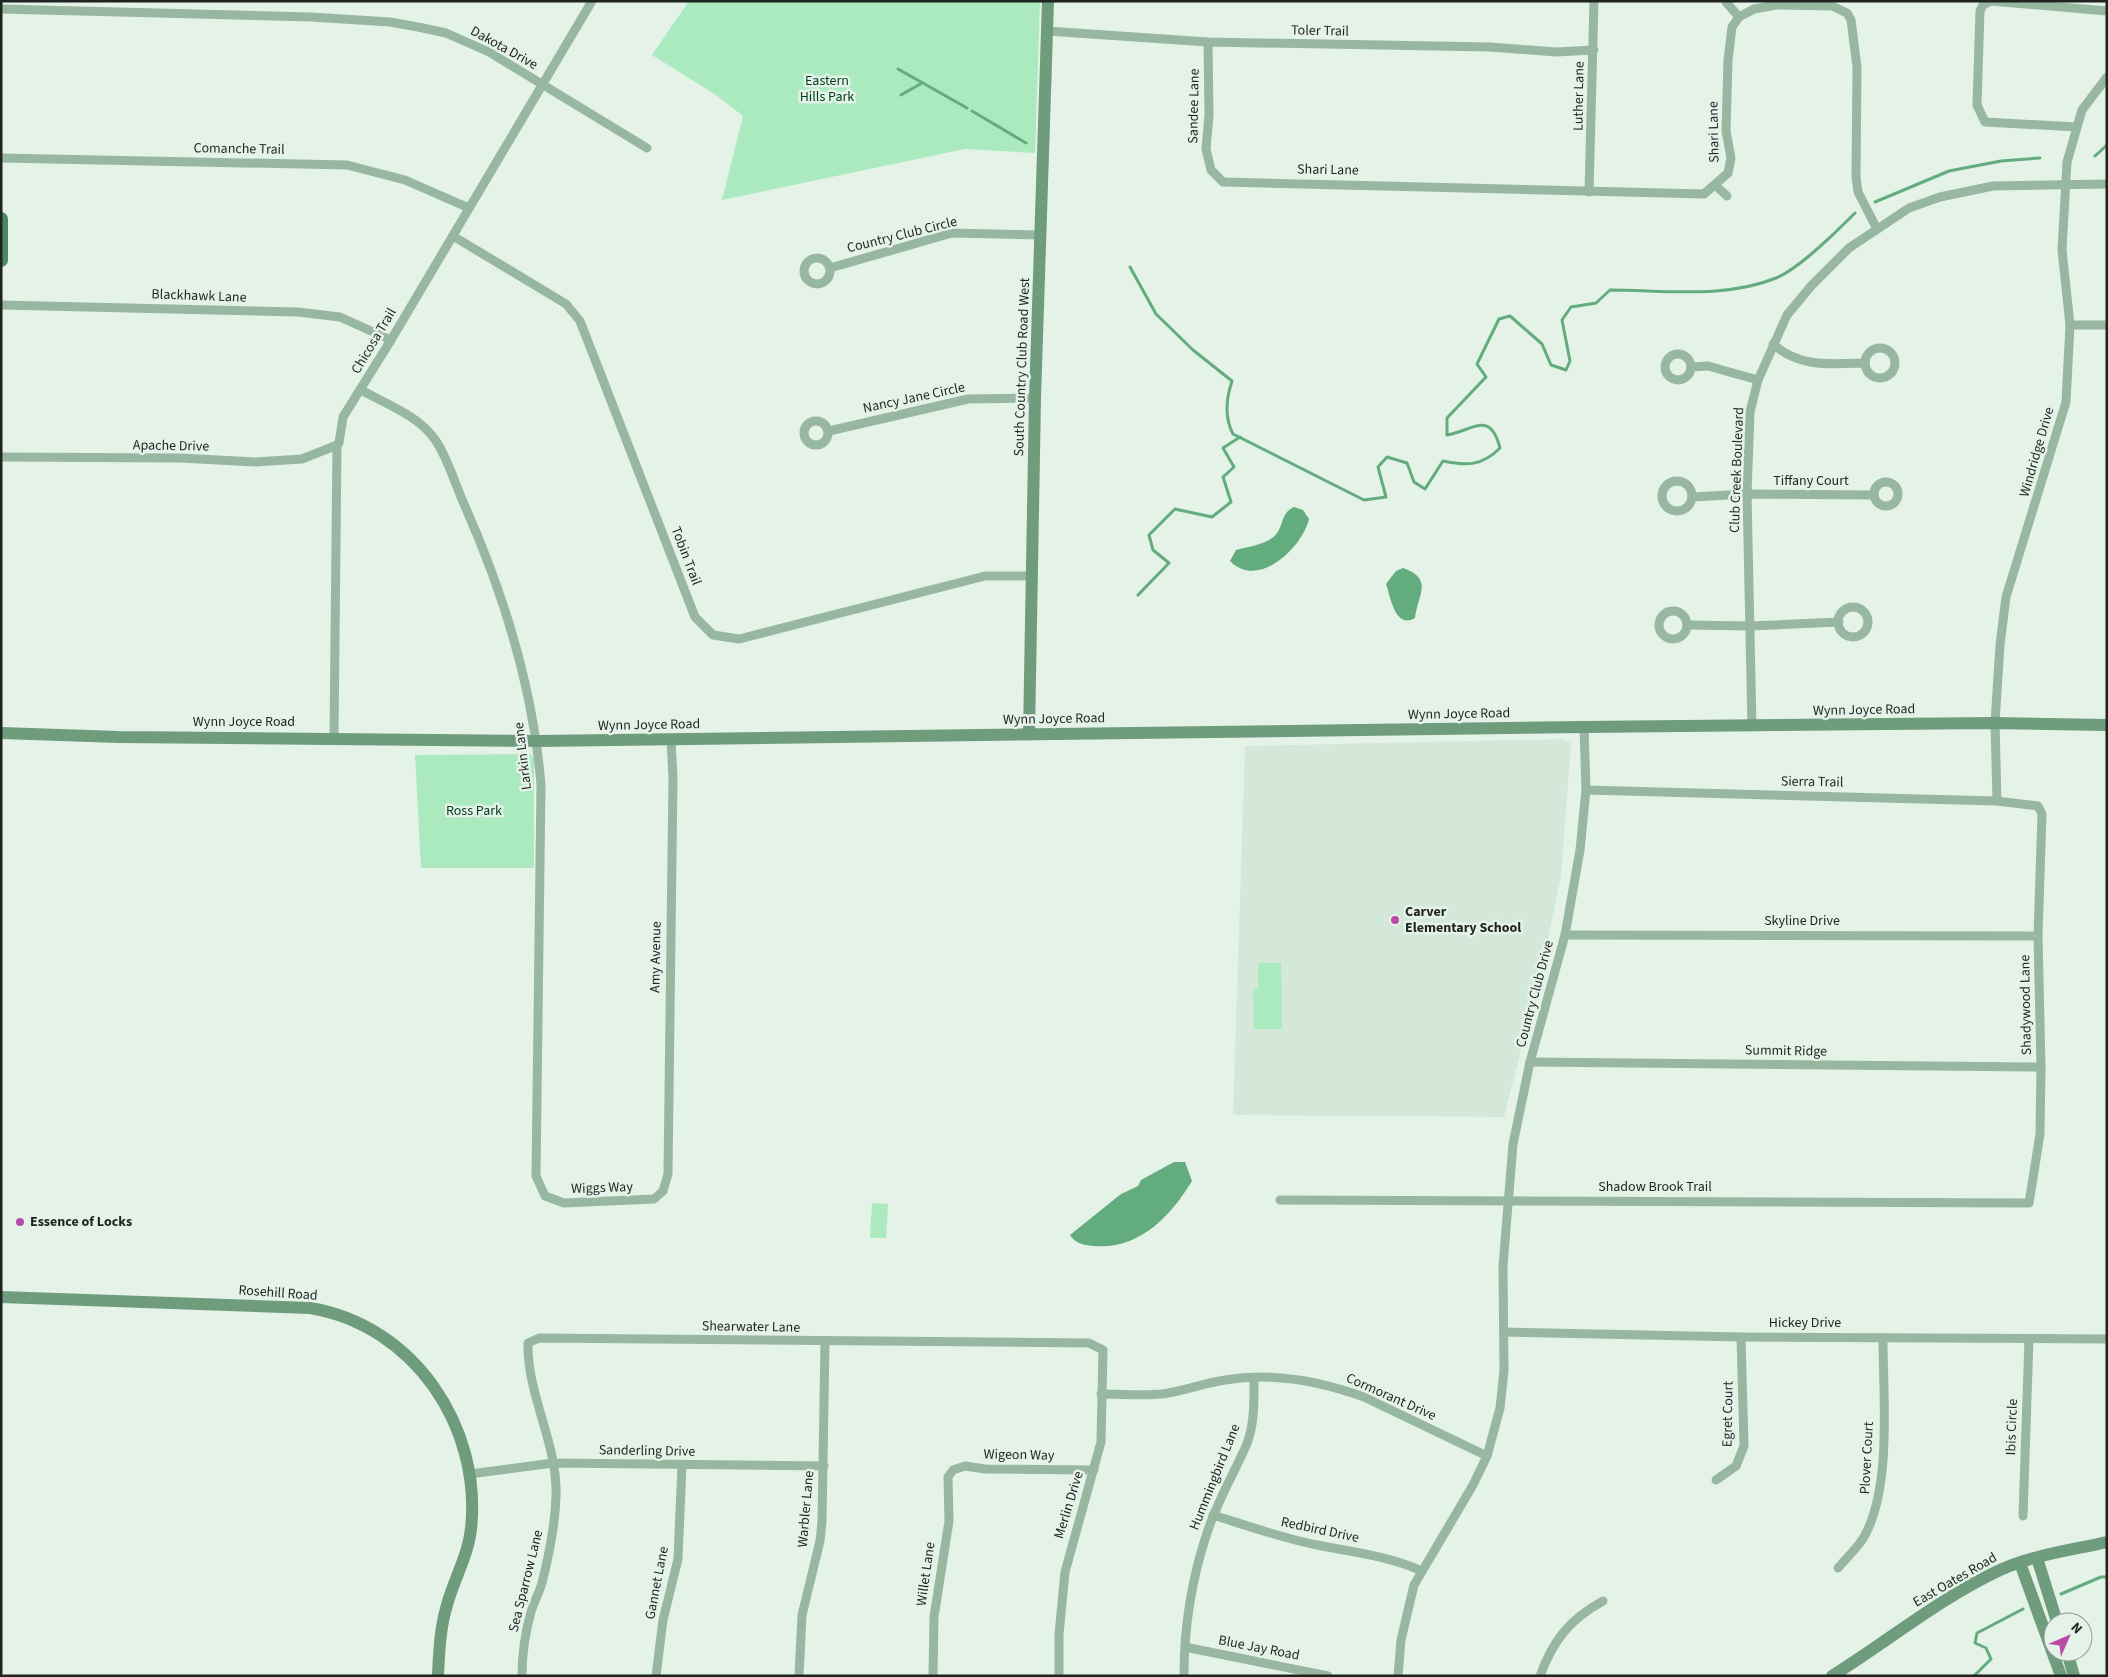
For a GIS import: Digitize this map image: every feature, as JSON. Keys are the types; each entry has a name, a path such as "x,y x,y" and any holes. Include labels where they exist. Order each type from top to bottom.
{"main road":[{"path":"1,220 1,260"}],"street":[{"name":"Chicosa Trail","path":"334,738 337,445 339,443 343,417 391,340 592,1"},
{"name":"South Country Club Road West","path":"1029,734 1035,398 1048,1"},
{"name":"Luther Lane","path":"1590,192 1594,1"},
{"path":"2076,127 1985,122 1977,105 1980,11 1983,6 1991,1 2107,11"},
{"path":"1726,2 1739,17 1754,9 1785,5 1832,6 1847,14 1851,20 1857,67 1856,177 1858,192 1876,229"},
{"name":"Dakota Drive","path":"1,9 311,17 390,22 446,33 489,52 646,148"},
{"name":"Shari Lane","path":"1211,170 1223,182 1704,194 1728,173 1731,158 1726,131 1728,60 1732,27 1739,17"},
{"name":"Toler Trail","path":"1047,31 1208,42 1490,48 1556,52 1594,50"},
{"name":"Sandee Lane","path":"1208,42 1209,115 1206,149 1211,170"},
{"name":"Windridge Drive","path":"1996,801 1995,724 2000,645 2006,597 2066,402 2070,325 2062,250 2067,162 2082,110 2107,77"},
{"name":"Comanche Trail","path":"1,158 347,165 405,180 469,208"},
{"name":"Club Creek Boulevard","path":"1752,727 1748,494 1750,412 1758,380 1787,314 1812,285 1849,248 1909,208 1940,197 1993,186 2107,184"},
{"path":"1715,185 1726,196"},
{"name":"Country Club Circle","path":"830,268 952,233 1041,235"},
{"name":"Tobin Trail","path":"453,236 566,304 580,321 695,616 713,635 739,639 985,576 1032,576"},
{"name":"Blackhawk Lane","path":"1,305 298,312 340,317 391,340"},
{"path":"2070,325 2107,325"},
{"path":"1773,344 1782,352 1797,359 1819,364 1865,364"},
{"path":"1691,367 1708,366 1758,380"},
{"name":"Larkin Lane","path":"361,390 414,419 436,440 480,540 515,639 538,742 541,785 541,871 536,1176"},
{"name":"Nancy Jane Circle","path":"828,431 968,399 1035,398"},
{"name":"Apache Drive","path":"1,457 180,458 255,462 302,459 337,445"},
{"name":"Tiffany Court","path":"1692,497 1748,494 1874,495"},
{"path":"1688,625 1750,626 1839,622"},
{"name":"Wynn Joyce Road","path":"1,734 538,742 1029,734 1995,724 2107,725"},
{"name":"Country Club Drive","path":"1398,1676 1406,1615 1414,1585 1473,1485 1487,1456 1500,1408 1504,1371 1503,1266 1513,1144 1530,1062 1565,934 1580,850 1586,790 1584,728"},
{"name":"Amy Avenue","path":"668,1174 673,778 671,739"},
{"name":"Sierra Trail","path":"1586,790 1996,801 2038,806"},
{"name":"Shadywood Lane","path":"2029,1203 2040,1134 2041,1067 2038,936 2042,814 2038,806"},
{"name":"Skyline Drive","path":"1565,934 2038,936"},
{"name":"Summit Ridge","path":"1530,1062 2041,1067"},
{"name":"Wiggs Way","path":"536,1176 545,1196 564,1203 654,1200 663,1191 668,1174"},
{"name":"Shadow Brook Trail","path":"1280,1200 2029,1203"},
{"name":"Rosehill Road","path":"1,1297 310,1308 348,1318 376,1332 394,1344 429,1379 458,1429 470,1474 473,1501 471,1531 465,1557 447,1603 442,1626 438,1676"},
{"name":"Hickey Drive","path":"1504,1332 1741,1337 2107,1339"},
{"name":"Egret Court","path":"1716,1480 1736,1466 1744,1446 1741,1337"},
{"name":"Shearwater Lane","path":"553,1464 548,1434 530,1374 528,1343 539,1338 825,1342 1089,1342 1096,1346"},
{"name":"Plover Court","path":"1838,1568 1865,1536 1880,1497 1883,1338"},
{"name":"Ibis Circle","path":"2023,1516 2029,1339"},
{"name":"Warbler Lane","path":"800,1676 802,1615 820,1541 822,1522 825,1342"},
{"name":"Merlin Drive","path":"1059,1676 1065,1572 1100,1442 1103,1350 1096,1346"},
{"name":"Cormorant Drive","path":"1101,1394 1162,1394 1225,1380 1254,1378 1301,1380 1343,1390 1372,1401 1487,1456"},
{"name":"Hummingbird Lane","path":"1184,1676 1196,1575 1213,1515 1249,1436 1253,1410 1254,1378"},
{"name":"Sanderling Drive","path":"470,1474 553,1464 824,1466"},
{"name":"Sea Sparrow Lane","path":"522,1676 522,1655 531,1611 542,1584 554,1524 556,1495 553,1464"},
{"name":"Gannet Lane","path":"656,1676 663,1620 678,1560 682,1465"},
{"name":"Wigeon Way","path":"948,1477 953,1470 965,1466 986,1469 1094,1470"},
{"name":"Willet Lane","path":"933,1676 934,1617 948,1521 948,1477"},
{"name":"Redbird Drive","path":"1213,1515 1266,1532 1316,1544 1376,1555 1422,1571"},
{"name":"East Oates Road","path":"1832,1676 1942,1602 2000,1570 2037,1558 2107,1542"},
{"path":"2037,1558 2054,1612"},
{"path":"2020,1563 2061,1676"},
{"path":"1540,1676 1546,1659 1573,1621 1583,1612 1603,1601"},
{"name":"Blue Jay Road","path":"1186,1647 1328,1676"},
{"path":"2070,1662 2074,1676"}],"shaded area":[{"path":"1294,507 1303,510 1309,519 1298,542 1288,553 1277,562 1253,571 1241,569 1230,561 1236,550 1274,537 1287,512"},
{"path":"1403,568 1413,572 1418,577 1422,588 1415,618 1408,620 1403,619 1394,610 1386,584 1396,571"},
{"name":"Carver Elementary School","path":"1565,739 1571,744 1561,876 1543,963 1504,1117 1233,1115 1245,746"},
{"path":"1174,1162 1185,1162 1192,1181 1174,1207 1152,1228 1139,1237 1125,1243 1110,1246 1083,1244 1074,1240 1070,1235 1121,1194 1138,1186 1141,1180"}],"green space":[{"name":"Eastern Hills Park","path":"689,1 1040,1 1035,153 965,149 722,200 743,116 716,95 652,55"},
{"name":"Ross Park","path":"530,754 534,758 534,868 421,868 415,755"},
{"path":"1258,963 1281,963 1282,1029 1254,1029 1253,989 1258,989"},
{"path":"872,1203 888,1204 886,1238 870,1238"}],"waterway":[{"path":"898,69 967,108"},
{"path":"901,95 922,83"},
{"path":"972,111 1026,143"},
{"path":"2095,156 2107,145"},
{"path":"1875,202 1949,171 2001,161 2040,158"},
{"path":"1130,267 1156,314 1193,350 1232,381 1228,394 1227,415 1233,434 1364,500 1386,497 1378,467 1387,457 1407,463 1414,482 1425,489 1443,461 1460,464 1474,463 1487,458 1500,448 1496,436 1486,426 1480,425 1447,435 1447,418 1486,377 1477,364 1499,319 1510,316 1542,344 1551,365 1566,370 1570,361 1562,320 1571,307 1596,303 1610,290 1694,292 1736,289 1756,285 1776,278 1796,267 1855,213"},
{"path":"1138,595 1169,563 1153,550 1149,535 1175,509 1212,517 1231,502 1223,477 1234,467 1223,448 1240,437"},
{"path":"2061,1594 2101,1577 2107,1577"},
{"path":"1974,1676 1991,1659 1986,1648 1975,1643 1977,1633 2023,1609"}],"place":[{"name":"Carver Elementary School","path":"1395,920"},
{"name":"Essence of Locks","path":"20,1222"}]}
